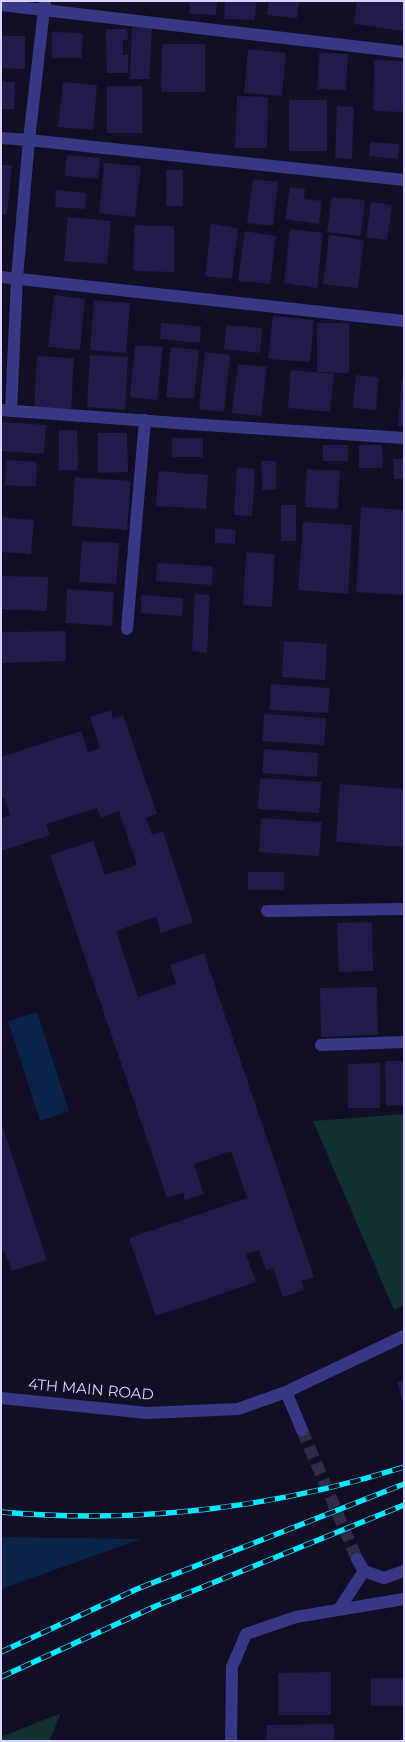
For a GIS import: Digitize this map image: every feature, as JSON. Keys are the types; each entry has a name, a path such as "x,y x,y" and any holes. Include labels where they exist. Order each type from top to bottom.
{"street":[{"path":"1,5 45,6 404,52"},
{"path":"45,6 28,140 6,410 404,438"},
{"path":"1,138 404,180"},
{"path":"1,277 404,321"},
{"path":"127,629 145,420"},
{"path":"266,911 404,909"},
{"path":"321,1045 404,1042"},
{"name":"4TH MAIN ROAD","path":"1,1398 147,1413 238,1409 286,1392 404,1336"},
{"path":"286,1392 302,1430"},
{"path":"357,1559 364,1571 384,1578 404,1571"},
{"path":"339,1609 364,1571"},
{"path":"231,1741 232,1667 246,1634 296,1617 404,1598"}],"green space":[{"path":"404,1114 404,1305 394,1310 313,1121"},
{"path":"61,1713 49,1741 1,1741 1,1737"}],"water":[{"path":"37,1012 69,1111 40,1121 8,1021"},
{"path":"1,1537 141,1539 1,1589"}],"building":[{"path":"190,1 217,1 216,15 189,14"},
{"path":"225,1 256,1 255,20 224,19"},
{"path":"269,1 299,1 297,18 267,15"},
{"path":"357,1 404,1 404,31 354,24"},
{"path":"132,27 152,28 149,79 130,79"},
{"path":"106,29 127,29 128,40 123,40 123,55 128,55 128,73 107,73"},
{"path":"52,32 83,33 82,58 52,58"},
{"path":"1,36 25,36 25,69 1,68"},
{"path":"162,44 205,44 205,92 161,92"},
{"path":"248,49 286,53 282,96 244,93"},
{"path":"319,53 348,54 346,90 317,89"},
{"path":"374,60 404,61 404,112 373,111"},
{"path":"1,81 15,82 14,109 1,109"},
{"path":"63,82 97,85 93,130 58,127"},
{"path":"107,86 142,86 142,133 107,133"},
{"path":"237,96 268,97 267,148 235,148"},
{"path":"289,100 327,100 327,151 289,151"},
{"path":"337,106 354,107 352,159 335,158"},
{"path":"370,142 399,144 398,159 369,156"},
{"path":"67,155 100,158 98,179 65,176"},
{"path":"104,163 141,166 135,217 99,213"},
{"path":"1,165 12,165 7,215 1,214"},
{"path":"166,170 183,170 183,206 166,206"},
{"path":"253,179 278,182 273,226 247,223"},
{"path":"290,187 305,189 304,199 322,201 319,224 285,219"},
{"path":"56,190 86,193 85,209 55,207"},
{"path":"332,197 365,200 361,236 327,232"},
{"path":"371,202 392,205 387,240 366,237"},
{"path":"68,217 111,221 107,264 64,261"},
{"path":"211,224 238,228 232,279 205,276"},
{"path":"134,225 174,226 174,272 133,271"},
{"path":"290,229 323,233 317,288 284,283"},
{"path":"245,231 276,236 270,284 238,281"},
{"path":"329,235 364,240 358,288 323,284"},
{"path":"54,295 85,299 80,350 48,347"},
{"path":"94,300 130,303 126,353 90,350"},
{"path":"273,316 314,320 310,362 268,359"},
{"path":"161,323 201,326 200,343 160,339"},
{"path":"317,323 349,323 349,373 317,372"},
{"path":"226,325 262,328 260,353 224,349"},
{"path":"135,345 163,347 157,400 130,397"},
{"path":"171,347 199,350 194,399 166,397"},
{"path":"205,352 230,355 224,412 199,409"},
{"path":"90,355 128,357 125,410 87,407"},
{"path":"37,356 74,358 71,411 34,409"},
{"path":"238,364 267,367 261,416 232,413"},
{"path":"291,370 334,374 330,412 288,408"},
{"path":"356,375 379,377 376,410 353,408"},
{"path":"402,378 404,378 404,426 398,426"},
{"path":"1,422 46,425 44,454 1,451"},
{"path":"59,430 77,430 78,470 59,470"},
{"path":"98,433 127,433 128,472 98,473"},
{"path":"172,438 203,438 203,457 172,457"},
{"path":"323,445 348,445 348,461 323,461"},
{"path":"359,445 382,445 383,468 359,468"},
{"path":"393,459 404,459 404,479 394,479"},
{"path":"7,460 37,462 36,487 5,485"},
{"path":"261,461 276,461 276,489 262,490"},
{"path":"237,467 255,469 252,516 234,515"},
{"path":"307,469 340,471 338,509 305,507"},
{"path":"158,471 208,475 206,509 156,506"},
{"path":"75,477 131,481 127,530 72,526"},
{"path":"281,505 296,505 296,541 281,541"},
{"path":"361,507 404,510 403,595 356,592"},
{"path":"1,517 34,520 31,554 1,552"},
{"path":"303,522 352,525 348,594 298,590"},
{"path":"215,528 236,530 235,544 215,543"},
{"path":"82,541 119,543 116,584 79,582"},
{"path":"246,552 275,554 272,607 243,605"},
{"path":"157,563 213,566 212,585 156,581"},
{"path":"1,576 48,577 47,611 1,609"},
{"path":"67,589 114,592 112,626 66,623"},
{"path":"195,594 210,595 207,653 192,651"},
{"path":"141,595 183,598 182,616 141,613"},
{"path":"66,631 66,661 1,663 1,632"},
{"path":"284,641 327,644 325,680 282,677"},
{"path":"271,684 330,688 328,713 269,710"},
{"path":"111,710 113,718 123,715 157,814 146,818 152,835 163,831 193,922 161,933 156,917 116,931 138,997 176,984 170,965 204,953 314,1277 301,1281 304,1290 283,1297 273,1268 266,1270 259,1250 246,1254 256,1282 156,1316 129,1238 247,1198 231,1151 194,1164 204,1194 185,1200 183,1193 167,1198 50,855 93,841 105,875 137,865 119,811 101,818 97,808 46,824 50,835 1,851 1,818 10,815 4,797 1,798 1,757 81,731 88,752 100,748 90,717"},
{"path":"264,714 326,718 324,745 262,741"},
{"path":"264,749 318,753 317,777 262,773"},
{"path":"260,778 322,782 319,813 258,809"},
{"path":"340,784 404,789 404,847 336,842"},
{"path":"261,818 322,822 319,856 259,852"},
{"path":"248,872 284,872 284,890 248,890"},
{"path":"372,922 373,971 339,972 337,923"},
{"path":"377,987 378,1035 321,1037 320,988"},
{"path":"385,1061 404,1061 404,1105 386,1106"},
{"path":"380,1063 380,1108 348,1108 348,1064"},
{"path":"1,1122 47,1260 12,1271 5,1252 1,1253"},
{"path":"404,1380 404,1402 403,1402 397,1382"},
{"path":"331,1672 331,1715 278,1715 278,1673"},
{"path":"371,1678 404,1678 404,1706 371,1706"},
{"path":"334,1724 334,1741 267,1741 267,1725"}],"tunnel":[{"path":"302,1430 357,1559"}],"railway":[{"path":"1,1512 103,1516 205,1509 305,1493 404,1467"},
{"path":"1,1652 137,1589 404,1484"},
{"path":"1,1677 156,1606 404,1505"}]}
